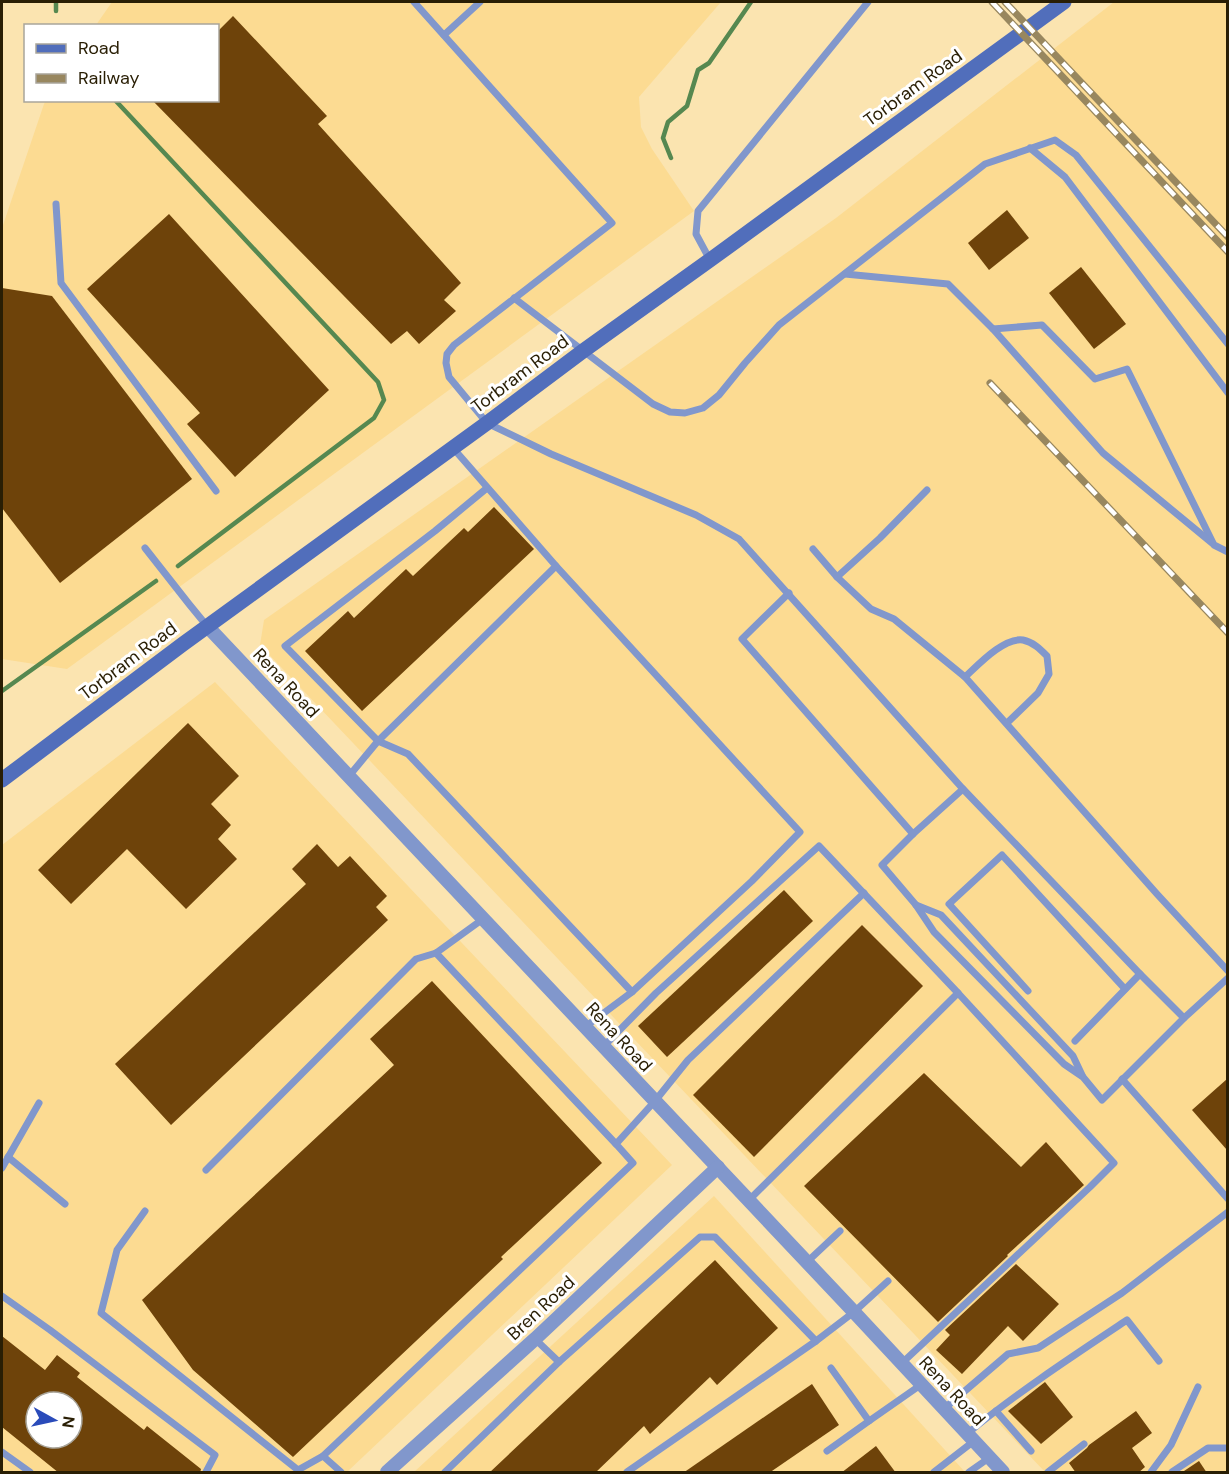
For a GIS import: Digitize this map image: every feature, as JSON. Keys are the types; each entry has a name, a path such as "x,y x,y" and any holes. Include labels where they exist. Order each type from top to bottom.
{"main road":[{"name":"Torbram Road","path":"2,780 583,351 1064,2"}],"street":[{"name":"Rena Road","path":"208,627 945,1408 1003,1473"},
{"name":"Bren Road","path":"387,1473 535,1339 718,1167"}],"lane":[{"path":"414,2 612,224 454,345 447,354 449,377 487,423 551,454 716,524 739,539 963,789 1184,1018"},
{"path":"444,34 480,2"},
{"path":"710,260 696,234 698,211 868,2"},
{"path":"514,298 653,404 670,412 685,413 703,408 719,395 779,325 985,164 1055,140 1076,155 1227,344"},
{"path":"1030,148 1065,177 1227,393"},
{"path":"56,204 61,283 216,492"},
{"path":"844,274 948,284 993,329 1103,453 1214,545 1227,552"},
{"path":"993,329 1042,325 1095,379 1127,369 1214,545"},
{"path":"453,448 556,566 800,832 752,881 632,992 585,1027"},
{"path":"487,488 435,531 285,646 378,741 408,754 632,992"},
{"path":"837,577 880,538 927,490"},
{"path":"145,548 208,627"},
{"path":"813,549 837,577 871,609 894,619 965,677 1227,971"},
{"path":"349,776 378,741 556,566"},
{"path":"789,593 742,639 913,834"},
{"path":"965,677 1004,644 1022,640 1035,645 1047,656 1048,674 1038,693 1007,723"},
{"path":"963,789 882,865 916,905 934,932 1064,1064 1083,1077"},
{"path":"604,1046 656,993 819,846 958,993 1114,1163 902,1363"},
{"path":"1028,991 949,904 1002,855 1125,989"},
{"path":"616,1144 688,1060 864,894"},
{"path":"916,905 941,915 1073,1056 1083,1077 1102,1100 1227,978"},
{"path":"206,1170 416,959 436,953 483,918"},
{"path":"145,1211 117,1250 101,1313 298,1470 323,1456 633,1163 436,953"},
{"path":"1075,1041 1140,974"},
{"path":"749,1200 958,993"},
{"path":"1122,1079 1227,1199"},
{"path":"2,1168 39,1103"},
{"path":"8,1157 65,1204"},
{"path":"945,1408 1008,1354 1038,1348 1122,1293 1227,1212"},
{"path":"807,1262 840,1232"},
{"path":"445,1473 559,1362 700,1237 715,1237 816,1341"},
{"path":"627,1473 816,1341 854,1312 888,1281"},
{"path":"2,1296 215,1455 206,1473"},
{"path":"934,1473 996,1411 1126,1320 1158,1361"},
{"path":"535,1339 559,1362"},
{"path":"831,1368 869,1421"},
{"path":"827,1452 922,1384"},
{"path":"1151,1473 1171,1445 1198,1387"},
{"path":"996,1411 1031,1451"},
{"path":"1048,1473 1084,1444"},
{"path":"1172,1473 1208,1448 1227,1448"},
{"path":"2,1452 30,1473"},
{"path":"323,1456 341,1473"},
{"path":"969,1473 989,1458"}],"shaded area":[{"path":"112,2 721,2 639,97 641,127 652,149 694,211 67,669 2,659 2,228 45,102 219,102 219,24 97,24"},
{"path":"1114,2 1227,2 1227,1472 1045,1472 260,645 264,620 836,218"},
{"path":"215,682 672,1165 347,1472 2,1472 2,845"},
{"path":"714,1196 965,1472 414,1472"}],"building":[{"path":"233,16 327,116 318,124 461,283 444,300 456,311 419,344 407,331 391,344 154,102 219,102 219,30"},
{"path":"1007,210 1029,238 989,270 968,243"},
{"path":"169,214 329,390 235,477 187,424 200,413 87,289"},
{"path":"1081,267 1126,324 1094,349 1049,293"},
{"path":"2,288 52,296 192,479 60,583 2,508"},
{"path":"494,507 534,549 362,711 305,651 348,611 354,618 406,569 413,576 464,528 468,532"},
{"path":"188,723 239,776 211,804 231,825 218,839 237,859 186,909 127,849 71,904 38,870"},
{"path":"317,844 338,867 350,856 387,896 376,907 388,920 171,1125 115,1064 306,884 292,869"},
{"path":"784,890 813,921 667,1057 638,1026"},
{"path":"862,925 923,986 754,1157 693,1095"},
{"path":"432,981 602,1163 293,1457 193,1370 142,1300 394,1065 370,1039"},
{"path":"924,1073 1021,1167 1046,1142 1084,1185 938,1322 804,1186"},
{"path":"1227,1079 1227,1150 1192,1110"},
{"path":"715,1260 778,1328 717,1385 710,1377 650,1434 644,1426 595,1473 489,1473"},
{"path":"1016,1264 1059,1304 1023,1341 1008,1326 962,1374 936,1350 950,1335 945,1330"},
{"path":"2,1336 45,1370 57,1355 80,1373 77,1377 144,1430 147,1426 201,1469 200,1473 59,1473 30,1450 84,1450 84,1390 24,1390 24,1445 2,1427"},
{"path":"1045,1382 1073,1417 1041,1444 1008,1411"},
{"path":"812,1384 839,1425 769,1473 683,1473"},
{"path":"1136,1411 1152,1433 1132,1448 1145,1467 1138,1473 1076,1473 1069,1463 1089,1445"},
{"path":"876,1446 896,1473 841,1473"},
{"path":"1199,1461 1207,1473 1181,1473"}],"waterway":[{"path":"56,2 56,11"},
{"path":"671,158 663,138 668,122 687,106 698,70 709,63 751,2"},
{"path":"117,102 378,382 384,400 374,418 178,566"},
{"path":"2,691 156,581"}],"railway":[{"path":"992,2 1228,252"},
{"path":"1005,2 1228,237"},
{"path":"990,383 1228,633"}]}
